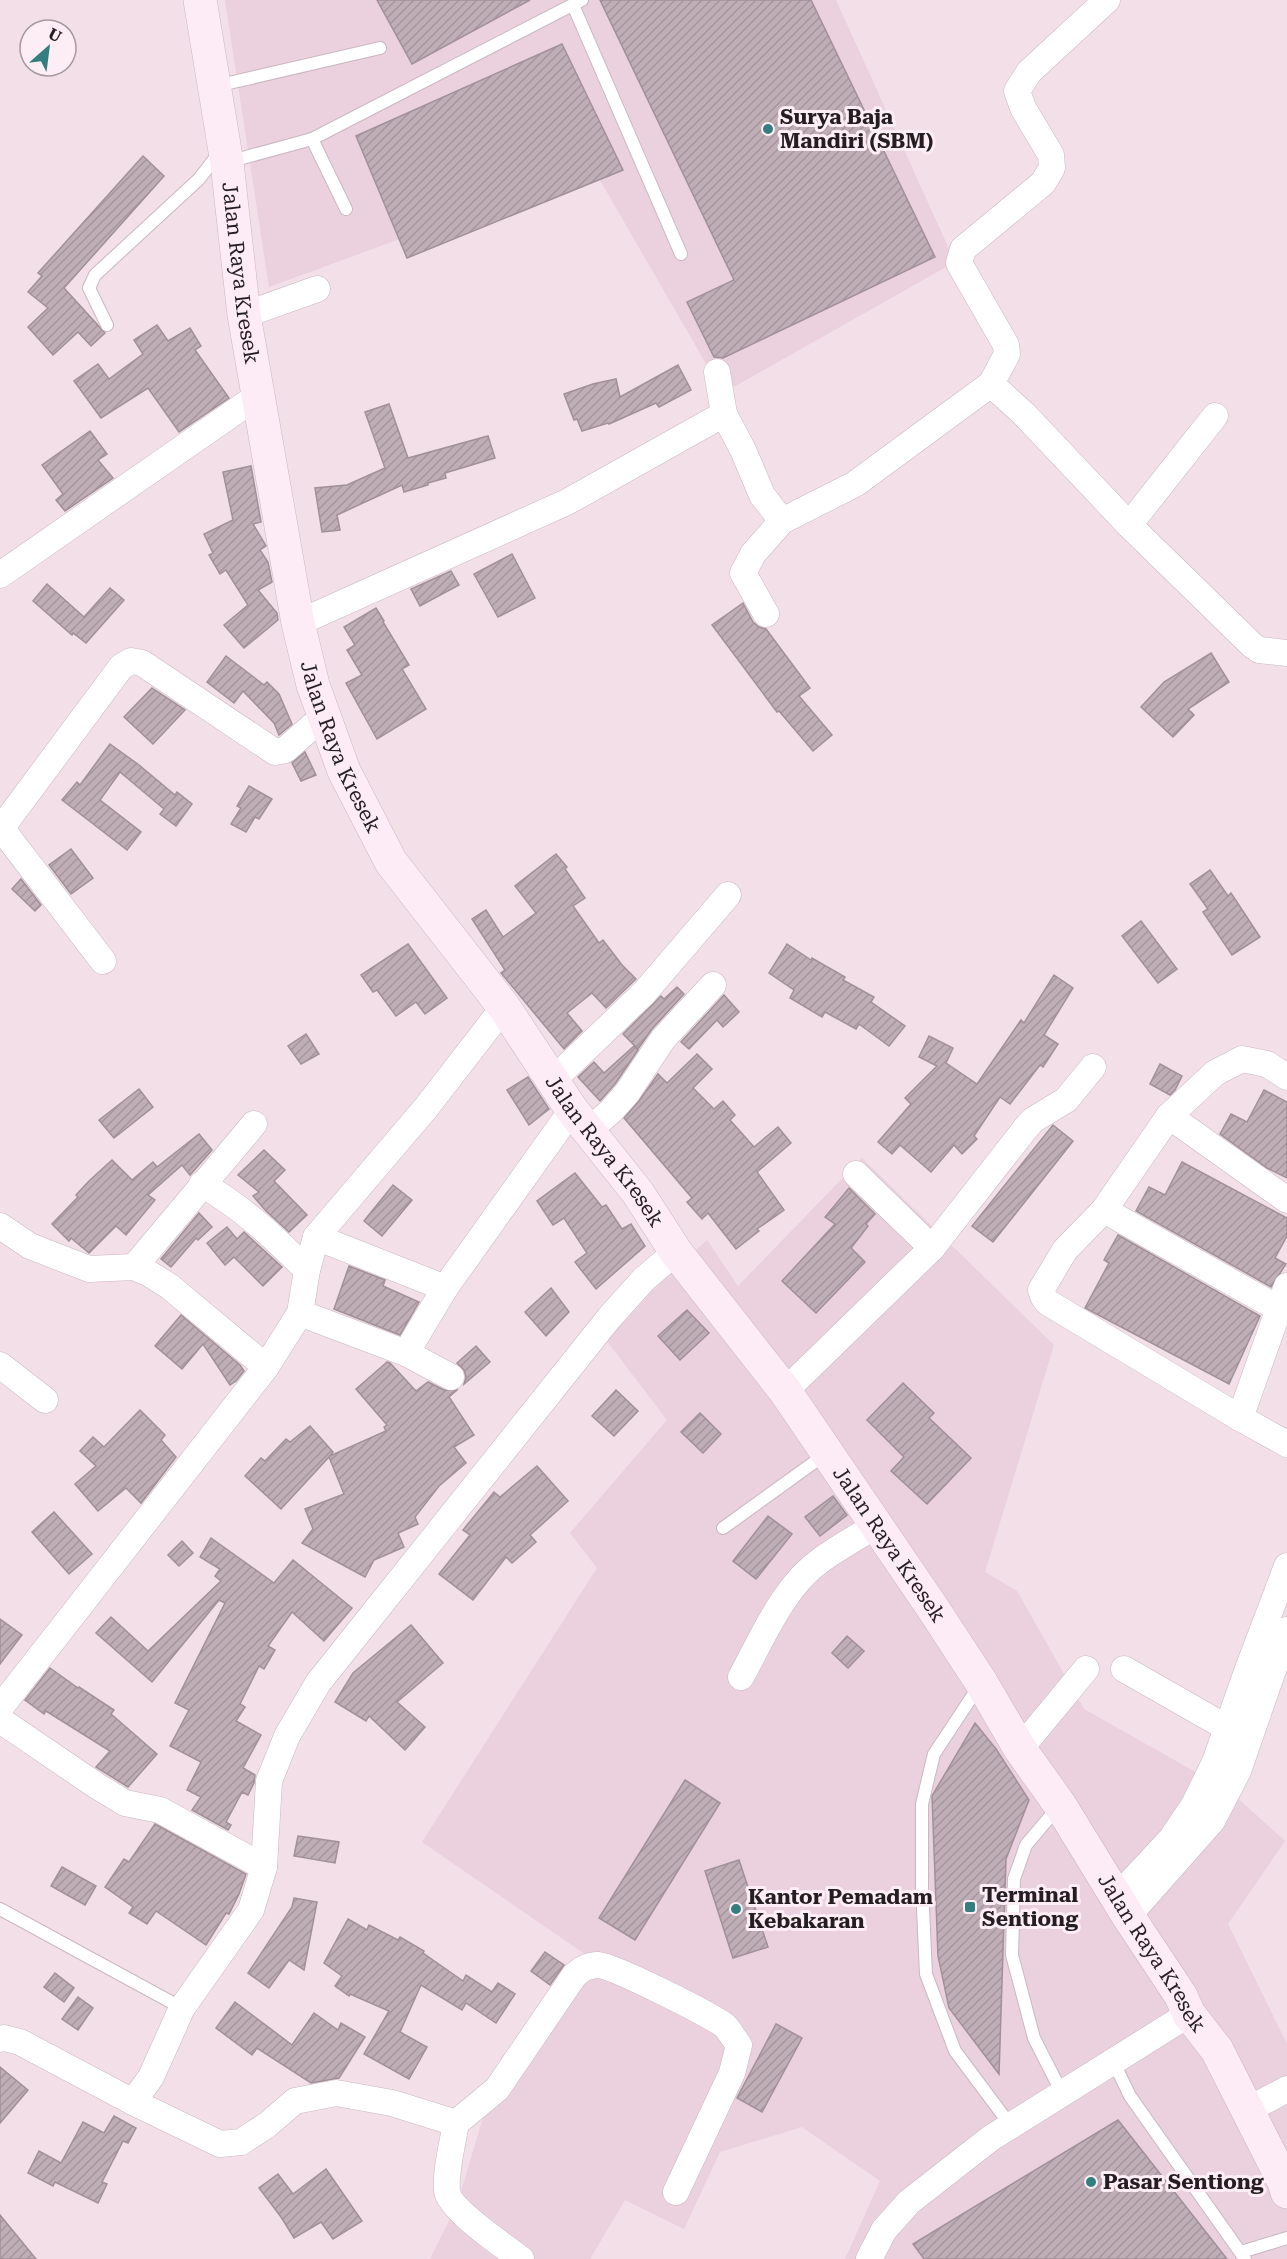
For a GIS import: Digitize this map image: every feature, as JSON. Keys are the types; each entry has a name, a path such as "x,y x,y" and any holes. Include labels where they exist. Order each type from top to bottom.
{"main road":[{"name":"Jalan Raya Kresek","path":"200,0 226,155 244,315 298,623 313,685 344,771 392,862 504,1007 581,1120 638,1192 676,1252 785,1391 932,1607 981,1682 1020,1749 1060,1805 1181,1996 1189,2014 1216,2050 1287,2192"}],"street":[{"path":"766,614 743,573 753,554 782,521 855,484 991,384 1007,354 1006,345 959,263 963,249 1043,183 1052,168 1052,155 1023,108 1017,91 1029,72 1107,0"},
{"path":"244,315 317,290"},
{"path":"717,372 724,414 735,432 762,495 782,521"},
{"path":"991,384 1024,414 1129,525 1254,647 1287,653"},
{"path":"0,575 259,395"},
{"path":"298,623 567,502 724,414"},
{"path":"1129,525 1215,416"},
{"path":"103,961 1,829 121,667 131,661 142,663 275,752 285,750 324,716"},
{"path":"553,1080 644,993 728,895"},
{"path":"406,1353 445,1288 581,1120 611,1111 627,1094 663,1039 713,985"},
{"path":"0,1708 266,1367 300,1313 307,1270 316,1237 425,1109 504,1007"},
{"path":"1287,1077 1267,1064 1242,1059 1215,1073 1169,1116 1104,1210 1065,1250 1041,1290 1047,1302 1287,1444"},
{"path":"785,1391 932,1248 1033,1120 1066,1100 1093,1067"},
{"path":"1169,1116 1287,1200"},
{"path":"134,1267 254,1124"},
{"path":"856,1174 932,1248"},
{"path":"202,1184 237,1205 259,1222 307,1270"},
{"path":"1104,1210 1283,1297 1240,1418"},
{"path":"0,1226 30,1246 89,1269 134,1267 148,1273 169,1286 266,1367"},
{"path":"316,1237 445,1288"},
{"path":"133,2102 151,2077 182,2008 251,1910 264,1867 269,1781 287,1736 318,1683 609,1318 644,1279 676,1252"},
{"path":"300,1313 406,1353 451,1377"},
{"path":"0,1365 45,1400"},
{"path":"741,1677 773,1618 800,1579 820,1560 876,1525"},
{"path":"1123,1907 1212,1821 1238,1770 1238,1734 1287,1566"},
{"path":"1238,1734 1287,1630"},
{"path":"1124,1669 1238,1734"},
{"path":"1020,1749 1086,1670"},
{"path":"0,1719 125,1803 160,1810 264,1867"},
{"path":"521,2259 465,2215 453,2204 447,2194 456,2122 497,2089 573,1976 581,1969 598,1965 711,2016 727,2028 739,2045 732,2073 676,2192"},
{"path":"878,2254 884,2230 909,2202 991,2138 1189,2014"},
{"path":"0,2039 20,2042 133,2102 220,2144 241,2142 267,2125 295,2101 336,2093 392,2103 456,2122"},
{"path":"1248,2110 1287,2089"}],"lane":[{"path":"107,324 89,288 95,275 226,155 312,139 577,2 681,254"},
{"path":"215,87 380,48"},
{"path":"312,139 346,209"},
{"path":"723,1528 827,1453"},
{"path":"981,1682 934,1754 922,1804 922,1887 926,1974 955,2050 1011,2126"},
{"path":"1060,1805 1026,1845 1014,1879 1012,1955 1034,2038 1062,2093"},
{"path":"0,1909 182,2008"},
{"path":"1113,2061 1130,2096 1243,2256 1287,2238"}],"shaded area":[{"path":"225,0 836,0 955,262 723,393 593,168 269,287"},
{"path":"862,1158 1054,1345 985,1572 1017,1591 1084,1709 1231,1792 1285,1841 1228,1924 1287,2044 1287,2259 845,2259 880,2181 802,2127 720,2152 684,2229 625,2200 590,2259 430,2259 457,2205 501,2057 595,1961 422,1842 597,1568 570,1533 667,1420 603,1336 707,1240 738,1286"}],"building":[{"path":"377,0 530,0 412,64"},
{"name":"Surya Baja Mandiri (SBM)","path":"600,0 811,0 935,257 723,358 714,357 687,302 734,280"},
{"path":"562,44 623,170 407,258 356,136"},
{"path":"143,156 164,176 64,288 105,333 91,346 78,332 53,355 28,327 48,308 28,292 42,276 38,273"},
{"path":"157,325 168,341 190,328 201,346 195,350 229,398 179,432 148,388 101,418 74,381 98,364 109,379 143,354 134,340"},
{"path":"678,365 691,390 659,407 656,403 609,424 582,431 577,419 574,420 564,394 616,379 620,397"},
{"path":"389,404 408,458 488,436 495,458 445,473 446,478 404,492 402,485 337,515 340,530 322,532 315,488 347,485 385,468 365,412"},
{"path":"90,431 107,454 98,460 113,478 65,511 56,500 63,494 42,465"},
{"path":"251,466 261,522 253,524 266,546 260,550 268,562 272,582 258,590 277,613 278,620 244,648 224,625 248,605 226,570 220,574 209,555 213,553 204,534 233,520 223,472"},
{"path":"512,554 535,598 498,617 474,574"},
{"path":"451,571 459,585 420,606 411,589"},
{"path":"47,584 84,617 110,588 124,600 86,643 73,633 72,635 33,601"},
{"path":"743,603 753,622 766,629 810,688 799,696 832,735 813,751 779,711 777,712 712,625"},
{"path":"376,608 409,665 402,669 426,709 377,739 346,683 362,675 347,650 355,645 344,627"},
{"path":"1211,653 1229,682 1188,709 1194,715 1173,737 1141,707 1164,682"},
{"path":"226,656 264,685 267,682 279,694 292,724 279,735 274,723 243,691 234,703 207,682"},
{"path":"152,688 185,710 153,744 124,717"},
{"path":"110,744 175,795 177,792 192,804 176,826 160,814 164,809 120,772 100,800 141,832 127,850 62,800 77,782 80,785"},
{"path":"305,752 316,775 301,781 292,763"},
{"path":"249,786 272,799 259,819 255,817 246,832 231,824 241,808 237,806"},
{"path":"71,849 93,878 71,894 49,865"},
{"path":"556,854 567,867 565,869 585,898 573,906 599,943 603,940 636,979 606,1008 592,993 567,1013 582,1031 564,1049 501,973 505,970 472,919 486,910 503,937 536,913 515,886"},
{"path":"1210,870 1228,896 1231,893 1260,937 1232,955 1203,912 1208,909 1190,884"},
{"path":"21,879 41,905 35,911 12,889"},
{"path":"1141,921 1177,969 1158,983 1122,936"},
{"path":"408,944 447,998 425,1014 416,1002 396,1016 377,990 373,992 361,975"},
{"path":"787,944 811,960 812,958 845,977 843,980 874,997 871,1002 905,1026 889,1046 859,1024 856,1029 825,1012 822,1017 790,998 794,990 769,973"},
{"path":"1054,975 1073,988 1044,1035 1058,1044 1043,1067 1040,1065 1010,1104 1000,1097 974,1136 977,1139 962,1154 954,1145 931,1172 900,1145 892,1154 878,1142 911,1104 905,1098 937,1066 919,1057 929,1036 953,1048 946,1063 977,1084 1021,1020 1024,1023"},
{"path":"677,987 684,994 652,1029 638,1049 623,1034 661,996 664,999"},
{"path":"724,995 739,1012 723,1027 717,1020 689,1049 681,1042"},
{"path":"306,1034 319,1054 301,1064 288,1046"},
{"path":"634,1046 638,1050 615,1084 600,1101 578,1077 594,1062 604,1073"},
{"path":"697,1054 712,1069 693,1088 714,1109 723,1101 735,1115 730,1120 754,1147 778,1127 791,1143 757,1172 784,1210 757,1229 759,1231 736,1249 708,1213 702,1219 687,1202 692,1198 624,1118 658,1074 667,1083"},
{"path":"1160,1064 1182,1076 1170,1095 1150,1084"},
{"path":"528,1077 549,1109 529,1125 507,1090"},
{"path":"139,1089 153,1107 114,1138 99,1120"},
{"path":"1264,1090 1287,1102 1287,1178 1267,1168 1220,1134 1231,1114 1247,1122"},
{"path":"1053,1125 1073,1141 993,1242 972,1226"},
{"path":"199,1134 212,1150 190,1175 182,1165 148,1195 155,1200 126,1235 116,1226 89,1253 71,1238 69,1241 52,1224 78,1197 76,1195 89,1181 112,1160 132,1180 153,1162 157,1167"},
{"path":"264,1150 285,1170 274,1181 307,1215 289,1232 253,1196 259,1192 238,1175"},
{"path":"1182,1162 1287,1218 1287,1236 1275,1258 1286,1264 1271,1287 1136,1211 1149,1187 1165,1195"},
{"path":"575,1173 602,1207 606,1205 622,1229 631,1224 645,1246 596,1289 575,1262 587,1253 564,1218 553,1225 537,1201"},
{"path":"393,1185 412,1200 382,1236 364,1221"},
{"path":"849,1188 875,1214 851,1248 865,1262 816,1313 782,1281 835,1224 825,1217"},
{"path":"199,1213 212,1227 198,1240 196,1238 171,1267 161,1259"},
{"path":"227,1227 237,1239 244,1232 282,1267 263,1286 234,1257 225,1265 207,1243"},
{"path":"1118,1235 1260,1316 1229,1384 1085,1308 1109,1263 1104,1260"},
{"path":"349,1266 385,1280 383,1286 419,1302 400,1335 334,1309"},
{"path":"551,1288 569,1312 546,1336 525,1312"},
{"path":"687,1310 709,1333 680,1360 658,1336"},
{"path":"181,1315 240,1365 244,1371 236,1381 230,1385 203,1344 182,1369 155,1346"},
{"path":"476,1346 490,1362 464,1384 466,1377 464,1370 457,1363"},
{"path":"387,1362 416,1391 428,1382 444,1390 457,1390 449,1397 474,1435 454,1447 466,1463 439,1486 415,1517 418,1524 398,1533 404,1547 374,1560 365,1577 302,1543 313,1529 305,1509 344,1494 329,1457 281,1509 245,1476 261,1458 265,1461 286,1439 290,1442 310,1426 333,1452 330,1456 386,1431 384,1427 387,1425 356,1389"},
{"path":"903,1383 934,1413 929,1418 971,1458 927,1504 891,1471 904,1457 867,1420"},
{"path":"616,1390 638,1411 614,1436 592,1416"},
{"path":"140,1410 165,1435 161,1440 176,1457 141,1503 126,1488 98,1511 75,1484 96,1466 80,1451 93,1437 104,1447"},
{"path":"700,1413 721,1434 703,1453 681,1432"},
{"path":"537,1466 568,1501 530,1535 536,1542 512,1563 506,1557 473,1600 439,1574 470,1535 463,1530 494,1492 500,1497"},
{"path":"833,1496 847,1515 820,1536 805,1517"},
{"path":"54,1512 92,1554 69,1574 32,1532"},
{"path":"768,1516 792,1534 756,1579 733,1561"},
{"path":"211,1538 274,1583 293,1560 352,1608 324,1641 292,1612 268,1646 275,1650 264,1669 259,1666 240,1704 245,1707 236,1721 261,1735 243,1768 255,1775 254,1783 248,1795 242,1792 226,1822 231,1825 228,1830 192,1810 201,1797 187,1790 201,1762 170,1746 189,1710 175,1703 225,1603 219,1600 152,1682 96,1633 111,1617 148,1651 221,1581 215,1576 220,1569 200,1557"},
{"path":"182,1541 193,1553 179,1566 168,1555"},
{"path":"0,1619 22,1635 0,1664"},
{"path":"411,1625 443,1663 397,1702 425,1727 405,1750 369,1716 366,1721 335,1702 353,1673"},
{"path":"847,1636 864,1651 848,1668 832,1653"},
{"path":"50,1668 114,1710 111,1714 157,1754 128,1787 96,1767 110,1751 46,1711 44,1714 25,1700"},
{"name":"Terminal Sentiong","path":"975,1723 996,1749 1029,1800 1006,1859 999,2074 949,2008 938,1956 932,1796"},
{"path":"685,1780 720,1803 635,1940 599,1918"},
{"path":"155,1824 246,1874 229,1914 226,1913 206,1945 156,1911 147,1924 129,1913 133,1907 105,1887 124,1859 129,1862"},
{"path":"298,1836 339,1842 335,1863 294,1856"},
{"name":"Kantor Pemadam Kebakaran","path":"739,1860 768,1947 733,1958 705,1871"},
{"path":"62,1867 96,1886 85,1905 51,1886"},
{"path":"294,1898 317,1902 304,1970 289,1960 269,1988 248,1973 292,1907"},
{"path":"348,1919 367,1930 369,1925 398,1940 400,1937 424,1951 423,1953 463,1981 466,1975 492,1992 498,1983 515,1994 496,2023 466,2003 462,2010 421,1985 400,2032 427,2047 409,2079 364,2054 389,2011 350,1994 349,1996 335,1986 342,1976 324,1963"},
{"path":"545,1952 564,1965 550,1985 531,1971"},
{"path":"55,1973 74,1988 64,2002 44,1987"},
{"path":"78,1997 93,2008 78,2030 62,2019"},
{"path":"235,2002 292,2045 314,2013 338,2030 341,2023 365,2037 339,2078 311,2083 257,2048 252,2055 216,2028"},
{"path":"776,2024 802,2038 762,2112 737,2098"},
{"path":"0,2067 28,2090 0,2123"},
{"path":"114,2116 136,2128 128,2143 123,2141 102,2182 107,2184 98,2203 55,2182 53,2186 28,2173 39,2151 61,2163 83,2122 104,2133"},
{"name":"Pasar Sentiong","path":"1118,2120 1227,2259 924,2259 913,2244"},
{"path":"326,2169 362,2221 333,2239 321,2222 294,2238 259,2188 278,2174 293,2194"},
{"path":"0,2215 36,2259 0,2259"}],"place":[{"name":"Surya Baja Mandiri (SBM)","path":"768,129"},
{"name":"Terminal Sentiong","path":"970,1907"},
{"name":"Kantor Pemadam Kebakaran","path":"736,1909"},
{"name":"Pasar Sentiong","path":"1091,2182"}]}
